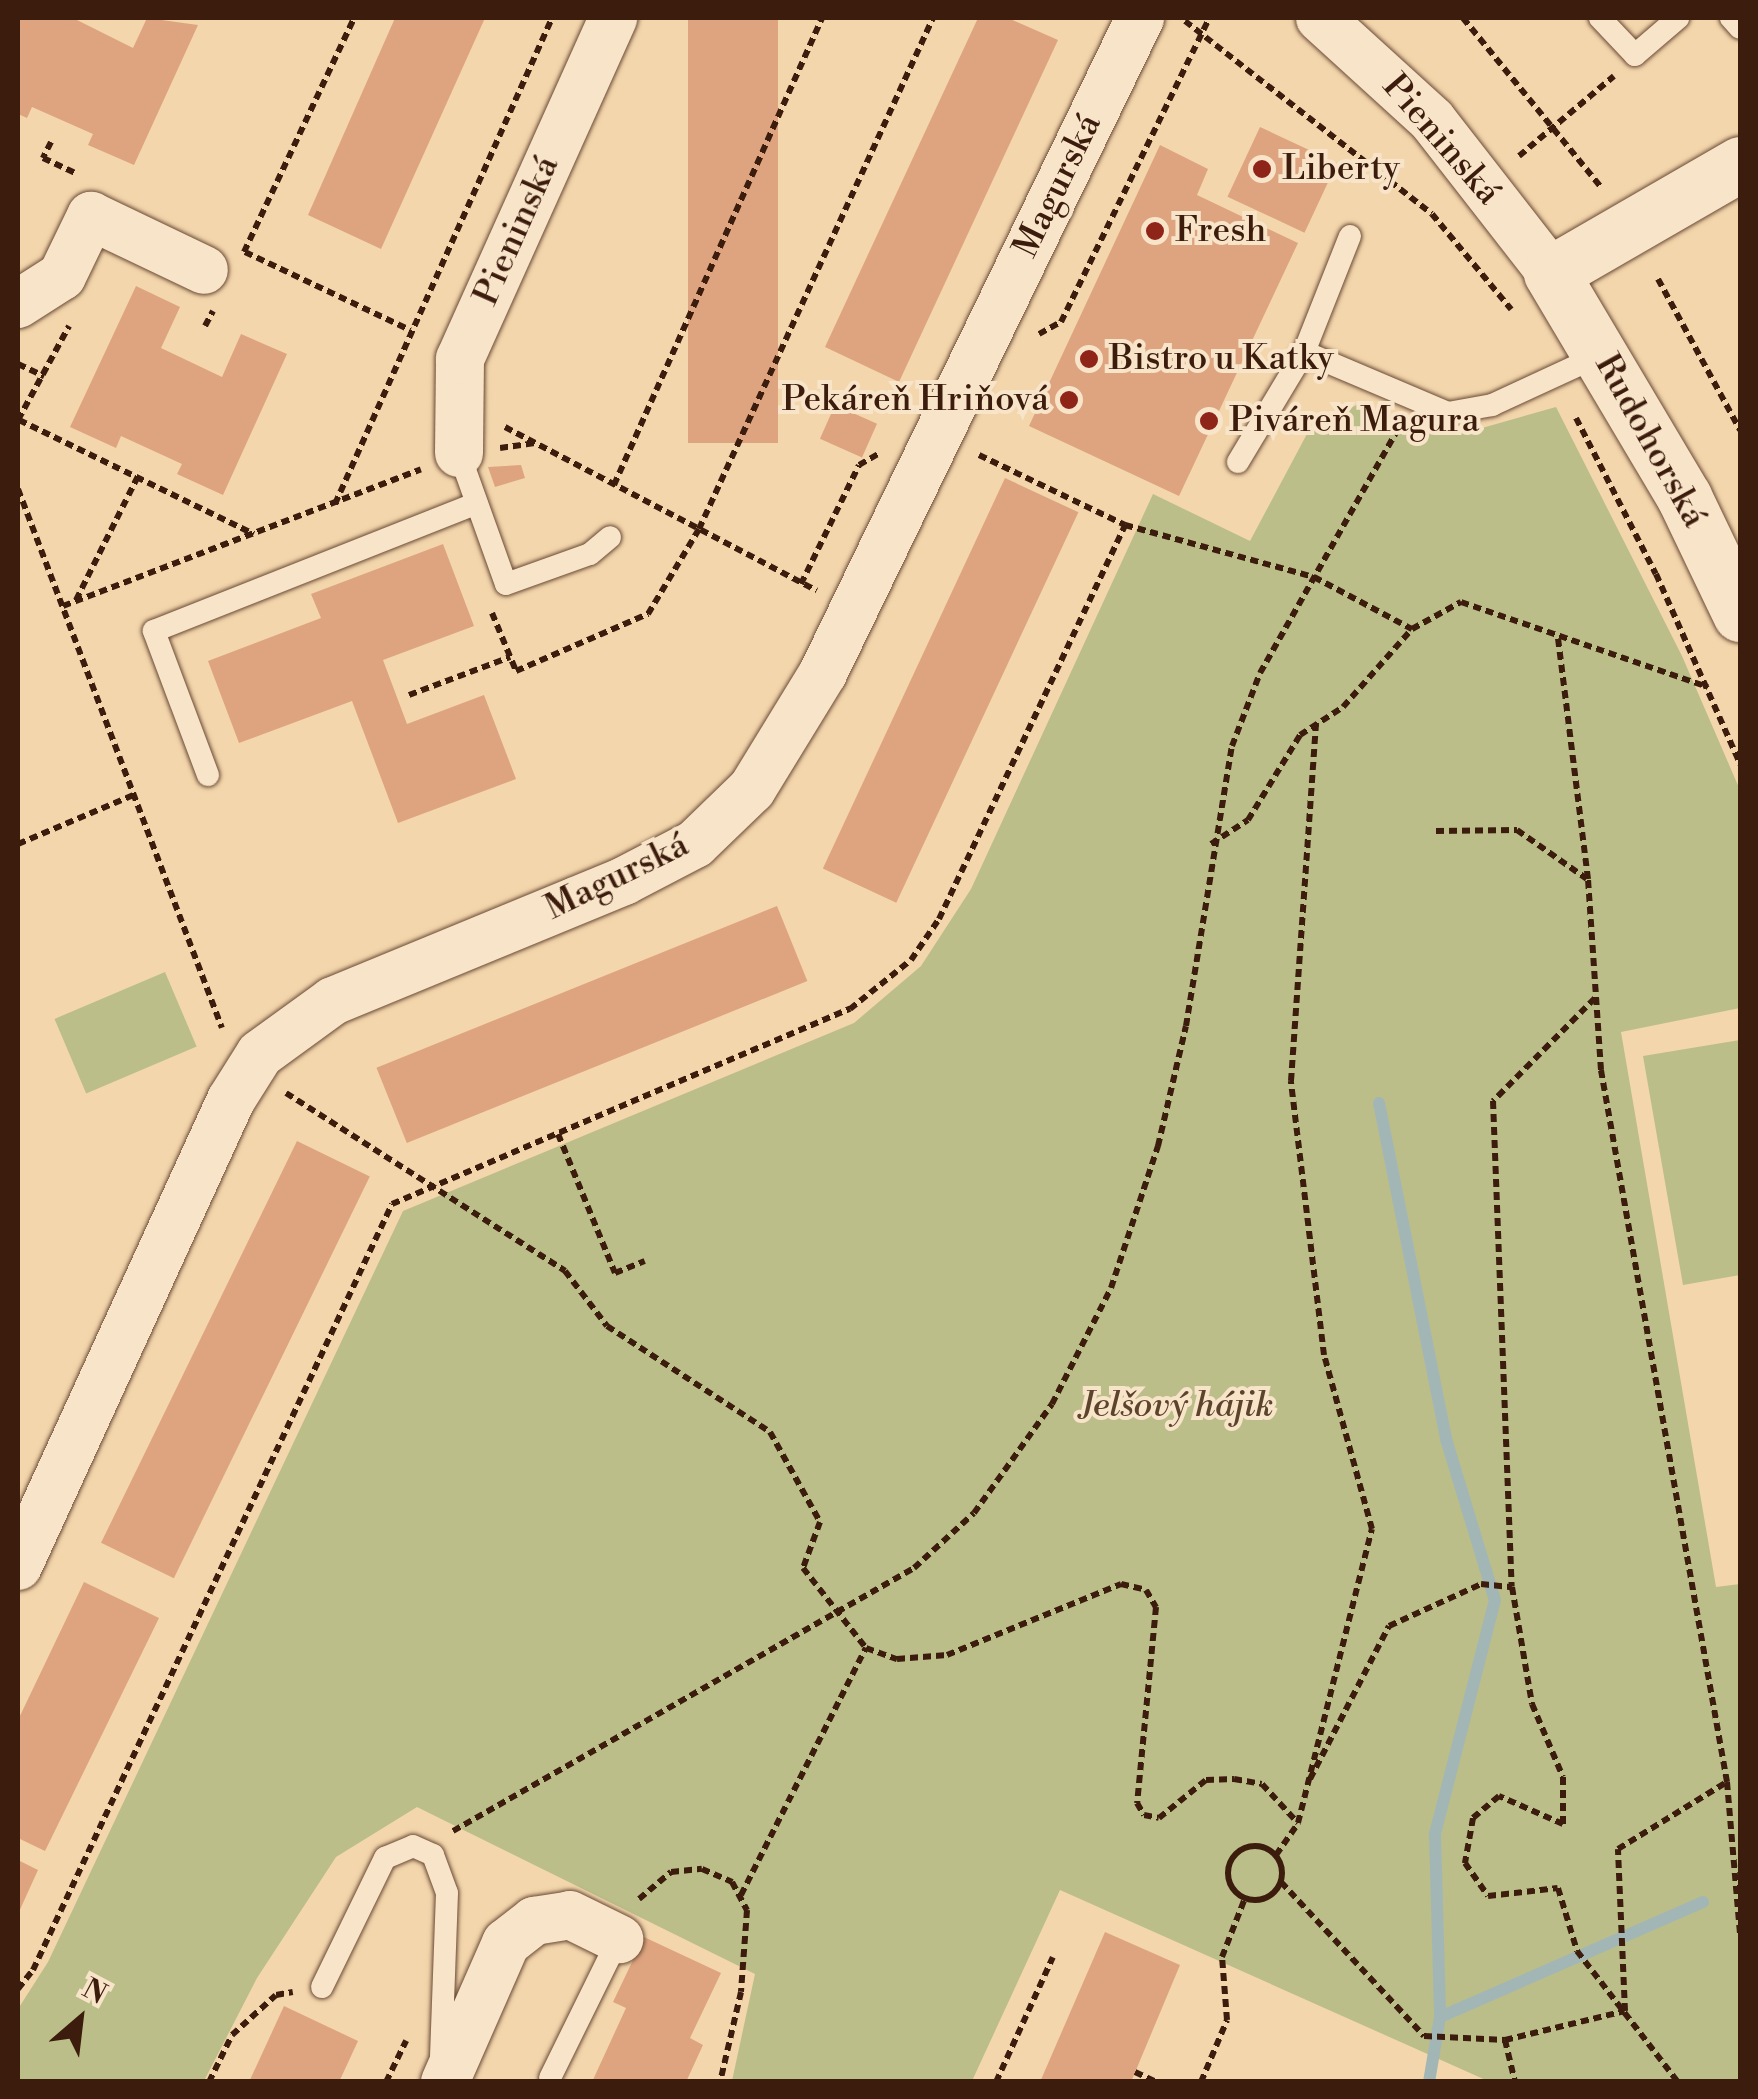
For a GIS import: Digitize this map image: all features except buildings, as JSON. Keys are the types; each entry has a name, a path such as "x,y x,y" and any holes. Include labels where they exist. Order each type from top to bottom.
{"street":[{"name":"Pieninská","path":"459,453 460,359 614,18"},
{"name":"Magurská","path":"18,1566 232,1100 260,1054 332,1001 624,881 694,844 752,789 854,610 1140,18"},
{"name":"Pieninská","path":"1320,18 1432,120 1551,273"},
{"path":"1551,273 1740,166"},
{"path":"18,304 62,276 91,216 220,278"},
{"name":"Rudohorská","path":"1551,273 1603,354 1684,497 1740,614"},
{"path":"443,2082 506,1943 534,1921 570,1915 622,1932"}],"lane":[{"path":"1600,18 1635,55 1678,18"},
{"path":"1732,18 1740,28"},
{"path":"1238,462 1304,352 1350,236"},
{"path":"1304,352 1413,403 1448,414 1492,405 1603,354"},
{"path":"459,453 506,584 590,554 610,538"},
{"path":"208,775 154,631 477,503"},
{"path":"322,1987 385,1858 414,1846 433,1855 448,1893 443,2082"},
{"path":"550,2078 622,1932"}],"path":[{"path":"205,326 220,278 354,18"},
{"path":"335,504 552,18"},
{"path":"614,485 822,18"},
{"path":"506,584 489,604 516,671 648,614 699,529 933,18"},
{"path":"1180,18 1202,31 1432,214 1516,315"},
{"path":"1029,340 1061,322 1208,18"},
{"path":"1464,18 1556,126 1604,192"},
{"path":"1520,156 1595,94"},
{"path":"1658,279 1740,430"},
{"path":"18,364 44,376"},
{"path":"1554,377 1709,688 1740,764"},
{"path":"460,403 854,610"},
{"path":"433,1855 456,1828 914,1568 974,1513 1052,1404 1111,1288 1158,1146 1186,1026 1211,844 1232,746 1260,673 1413,403"},
{"path":"19,420 138,474 255,535"},
{"path":"964,448 1124,524 1314,577 1412,629"},
{"path":"63,606 459,453"},
{"path":"75,602 138,474"},
{"path":"18,489 137,794 226,1040"},
{"path":"18,1989 32,1970 392,1204 850,1009 911,960 939,918 1124,524"},
{"path":"1211,844 1248,820 1300,735 1343,707 1412,629 1461,602 1709,688"},
{"path":"1558,638 1588,880 1600,1070 1727,1782 1740,1934"},
{"path":"409,695 510,657"},
{"path":"1316,723 1291,1081 1324,1355 1372,1529 1298,1822 1276,1855 1281,1882 1424,2036 1505,2040 1625,2011"},
{"path":"18,844 137,794"},
{"path":"1436,831 1517,830 1588,880"},
{"path":"1596,997 1492,1101 1512,1587 1532,1704 1563,1778 1562,1824 1499,1796 1472,1818 1465,1863 1488,1896 1558,1888 1577,1952 1592,1966 1678,2082"},
{"path":"286,1093 566,1271 607,1326 770,1432 820,1522 803,1568 866,1648 897,1659 948,1655 1121,1584 1146,1590 1156,1607 1137,1803 1144,1815 1159,1818 1206,1780 1234,1779 1262,1784 1298,1822"},
{"path":"558,1134 615,1273 645,1261"},
{"path":"1305,1788 1389,1626 1481,1584 1512,1587"},
{"path":"740,1896 866,1648"},
{"path":"1625,2011 1618,1848 1727,1782"},
{"path":"1276,1855 1257,1845 1233,1856 1229,1882 1245,1898 1265,1898 1281,1882"},
{"path":"622,1932 642,1894 671,1872 702,1868 732,1882 747,1910 741,1992 720,2082"},
{"path":"1200,2082 1227,2020 1222,1958 1245,1898"},
{"path":"996,2082 1053,1958"},
{"path":"209,2082 232,2035 276,1995 322,1987"},
{"path":"1505,2040 1515,2082"},
{"path":"1134,2072 1156,2082"}],"green space":[{"name":"Jelšový hájik","path":"1360,403 1426,429 1475,430 1556,407 1682,656 1740,790 1740,1008 1621,1032 1716,1587 1740,1584 1740,2081 1488,2081 1060,1890 972,2081 732,2081 755,1974 417,1807 336,1857 257,1978 204,2081 18,2081 18,2009 48,1962 403,1211 854,1023 921,966 971,889 1153,494 1250,541 1308,432"},
{"path":"165,972 197,1047 86,1093 55,1019"},
{"path":"1740,1040 1740,1275 1683,1285 1643,1056"}],"waterway":[{"path":"1379,1103 1446,1439 1495,1600 1435,1834 1440,2017"},
{"path":"1429,2082 1440,2017 1703,1902"}],"place":[{"name":"Liberty","path":"1262,169"},
{"name":"Fresh","path":"1155,231"},
{"name":"Bistro u Katky","path":"1089,359"},
{"name":"Pekáreň Hriňová","path":"1069,400"},
{"name":"Piváreň Magura","path":"1209,421"}]}
